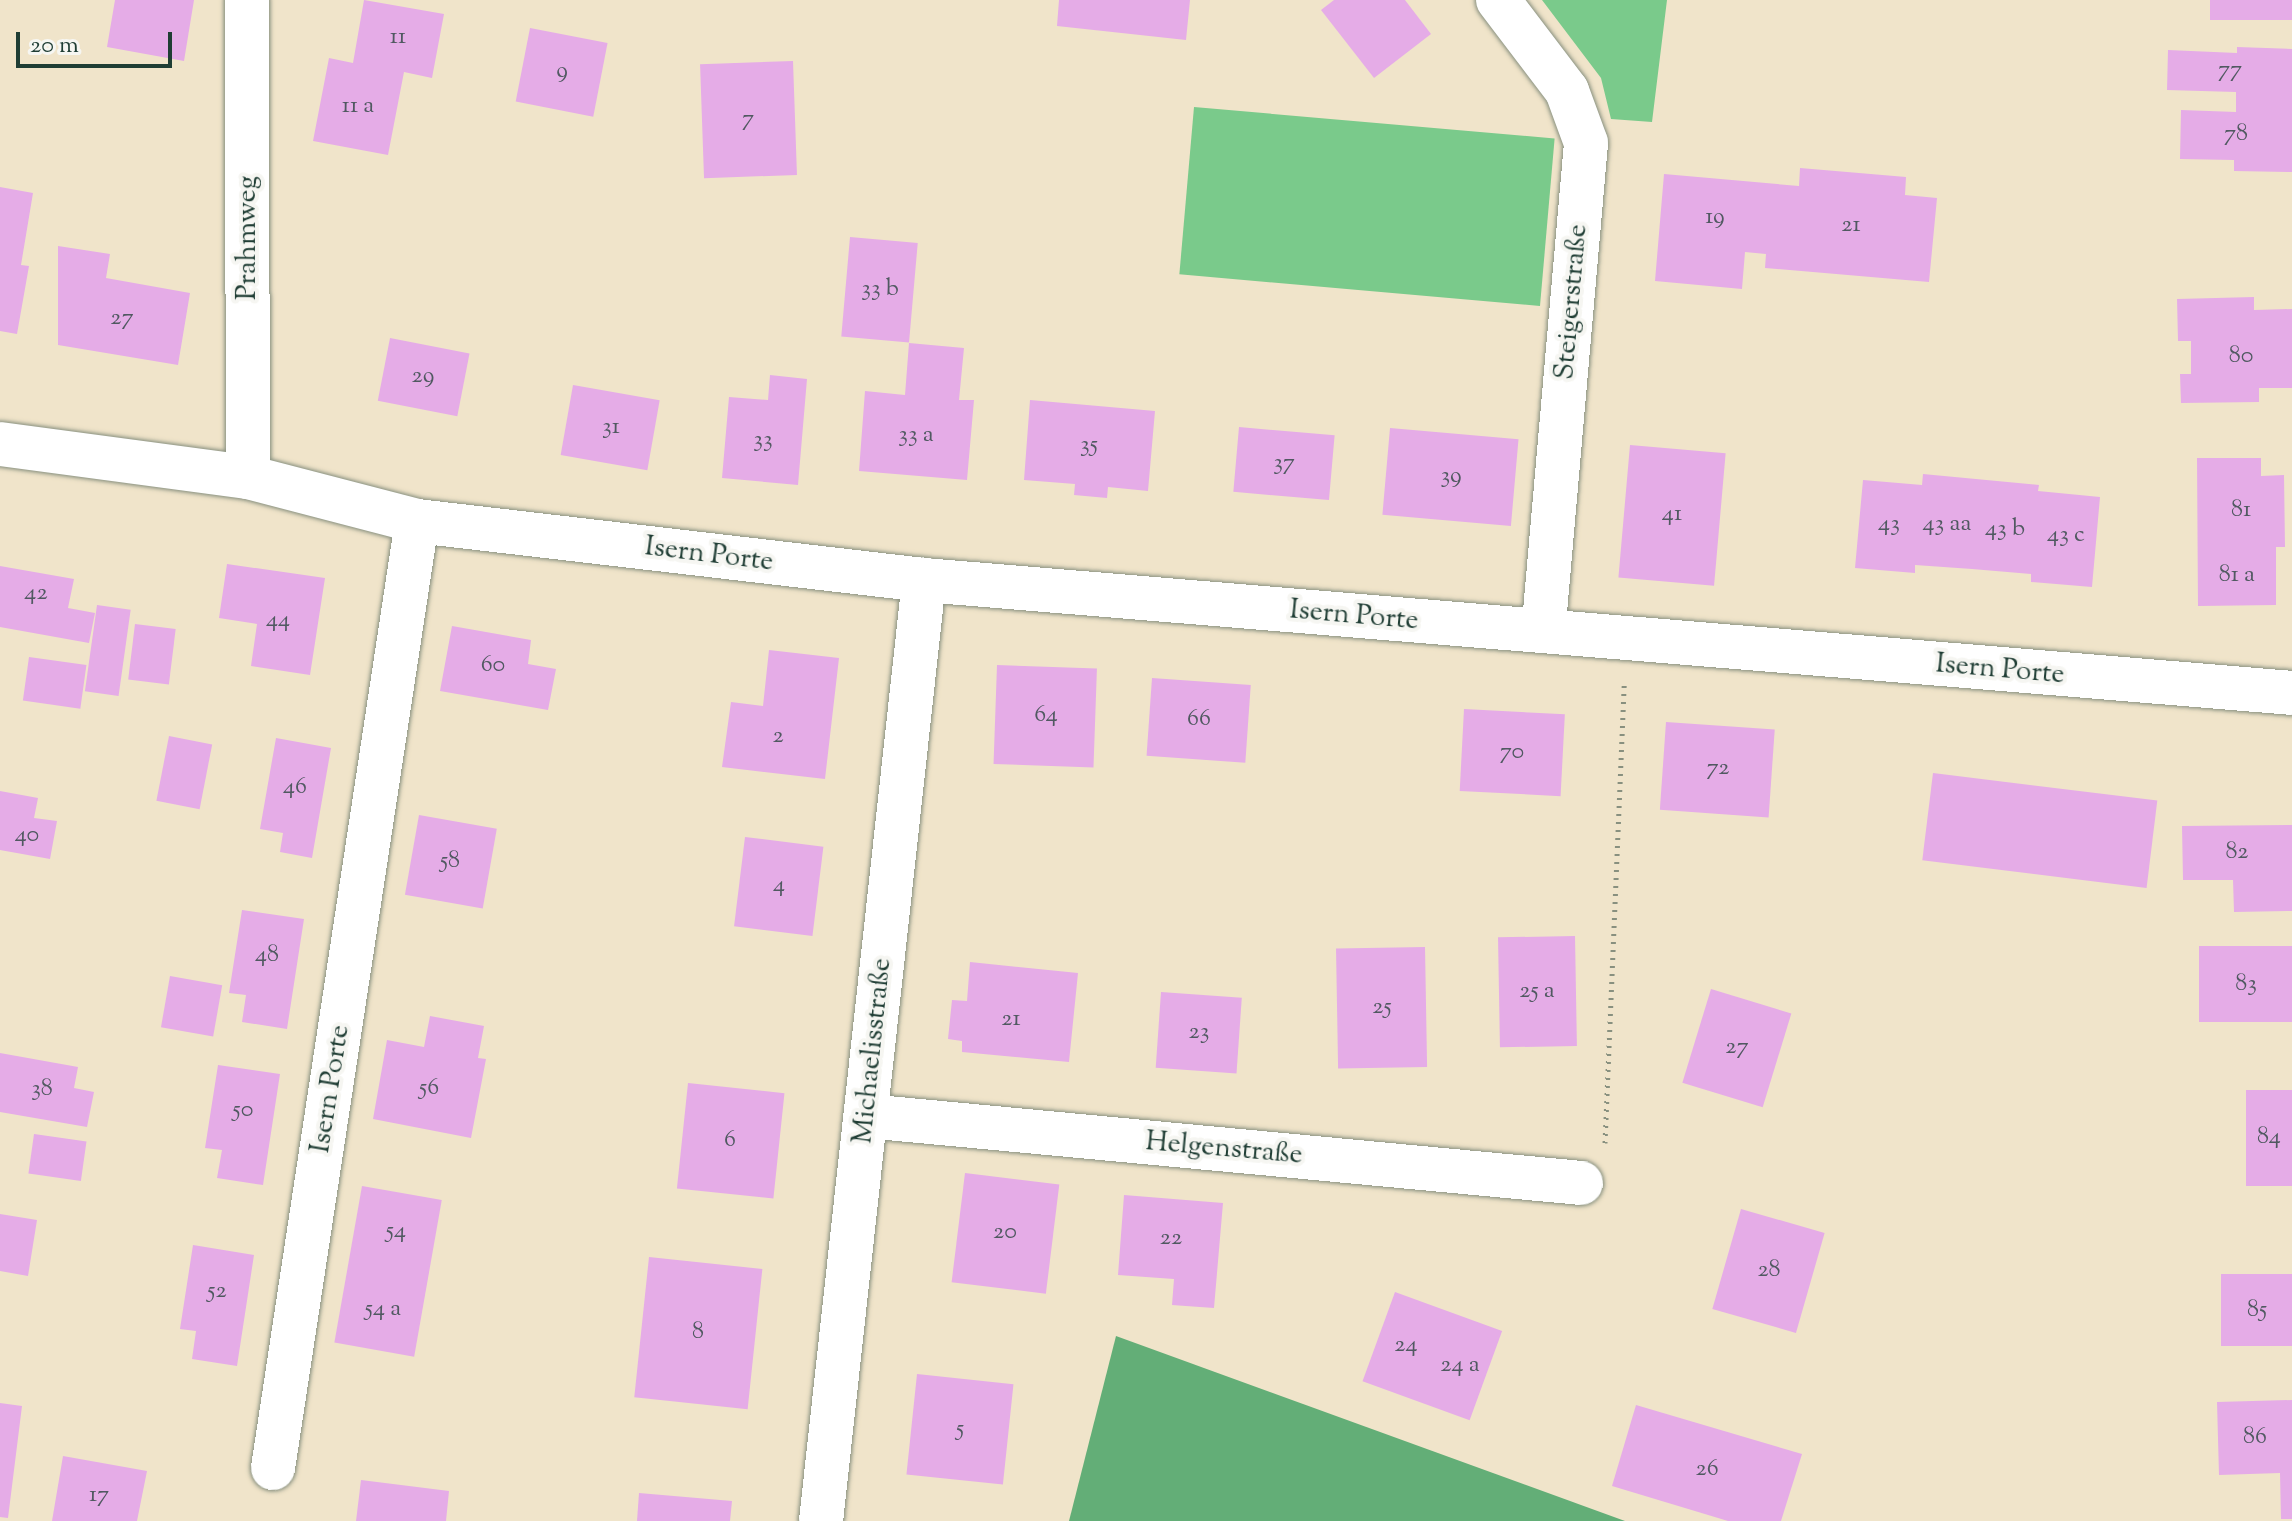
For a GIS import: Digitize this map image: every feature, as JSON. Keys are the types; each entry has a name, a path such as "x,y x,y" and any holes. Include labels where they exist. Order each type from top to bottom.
{"street":[{"name":"Prahmweg","path":"247,0 248,477"},
{"name":"Steigerstraße","path":"1498,0 1567,91 1586,143 1543,631"},
{"name":"Isern Porte","path":"0,444 248,477 417,521 924,580 2292,693"},
{"name":"Isern Porte","path":"273,1468 417,521"},
{"name":"Michaelisstraße","path":"821,1521 924,580"},
{"name":"Helgenstraße","path":"866,1116 1581,1183"}],"path":[{"path":"1581,1183 1605,1153 1626,640"}],"green space":[{"path":"1542,0 1667,0 1652,122 1611,119 1601,78"},
{"path":"1194,107 1555,139 1540,306 1179,274"},
{"path":"1116,1336 1625,1521 1069,1521"}],"building":[{"path":"115,0 194,0 184,61 107,47"},
{"path":"364,0 444,14 432,78 404,72 388,155 313,141 329,58 353,63"},
{"path":"1059,0 1190,0 1186,40 1057,26"},
{"path":"1334,0 1405,0 1431,34 1374,78 1321,10"},
{"path":"2210,0 2292,0 2292,20 2210,20"},
{"path":"530,28 608,43 593,117 516,102"},
{"path":"2237,47 2292,49 2292,172 2234,171 2234,160 2180,159 2181,110 2236,112 2236,92 2167,90 2168,50 2237,53"},
{"path":"793,61 797,175 704,178 700,64"},
{"path":"1800,168 1906,177 1905,195 1937,198 1929,282 1765,268 1766,254 1745,252 1742,289 1655,281 1664,174 1799,186"},
{"path":"0,187 33,193 21,265 29,266 17,334 0,331"},
{"path":"850,237 918,243 909,343 841,337"},
{"path":"58,246 110,254 106,278 190,293 178,365 58,345"},
{"path":"2254,297 2254,310 2292,309 2292,388 2259,388 2259,402 2181,403 2180,374 2191,374 2191,341 2178,341 2177,299"},
{"path":"390,338 470,353 457,416 378,401"},
{"path":"909,343 964,348 959,400 974,400 967,480 859,471 865,391 905,395"},
{"path":"770,375 807,379 798,485 722,478 729,397 768,400"},
{"path":"573,385 660,400 647,470 561,455"},
{"path":"1030,400 1155,411 1148,491 1108,487 1107,498 1074,495 1075,484 1024,480"},
{"path":"1239,427 1335,435 1329,500 1233,492"},
{"path":"1390,428 1519,439 1511,526 1382,515"},
{"path":"1630,445 1726,453 1714,586 1618,577"},
{"path":"2197,458 2261,458 2261,476 2284,475 2285,547 2276,547 2276,605 2198,606"},
{"path":"1923,474 2039,485 2038,491 2100,497 2092,587 2031,582 2031,574 1972,569 1915,565 1915,573 1855,568 1863,480 1922,485"},
{"path":"227,564 325,578 310,675 251,666 257,624 219,618"},
{"path":"0,566 74,579 68,608 95,613 89,643 0,627"},
{"path":"97,605 131,610 119,696 85,691"},
{"path":"135,624 176,629 169,685 128,680"},
{"path":"452,626 531,640 528,664 556,669 548,710 440,691"},
{"path":"769,650 839,658 825,779 722,767 731,702 763,706"},
{"path":"29,657 86,665 80,709 23,701"},
{"path":"997,665 1097,668 1093,767 994,764"},
{"path":"1152,678 1251,685 1245,763 1147,756"},
{"path":"1464,709 1565,714 1561,796 1460,791"},
{"path":"1666,722 1775,730 1769,817 1660,810"},
{"path":"169,736 212,744 200,809 156,801"},
{"path":"276,738 331,748 312,858 280,852 283,833 260,829"},
{"path":"1933,773 2157,801 2147,888 1922,860"},
{"path":"0,791 38,798 34,818 57,821 50,859 0,850"},
{"path":"419,815 497,829 483,908 405,895"},
{"path":"2292,825 2292,911 2234,912 2233,880 2183,880 2182,826"},
{"path":"745,837 823,847 812,936 734,926"},
{"path":"242,910 304,919 287,1029 242,1022 246,995 229,993"},
{"path":"1575,936 1577,1046 1500,1047 1498,937"},
{"path":"2199,946 2292,946 2292,1022 2199,1022"},
{"path":"1425,947 1427,1067 1338,1069 1336,949"},
{"path":"970,962 1078,973 1069,1062 962,1052 962,1041 948,1039 952,1000 967,1001"},
{"path":"170,976 222,985 213,1036 161,1027"},
{"path":"1711,989 1791,1014 1763,1107 1682,1083"},
{"path":"1161,992 1242,998 1237,1073 1156,1068"},
{"path":"430,1016 484,1026 478,1058 486,1059 471,1138 373,1119 387,1040 424,1047"},
{"path":"0,1053 78,1067 74,1088 94,1092 87,1127 0,1112"},
{"path":"218,1065 280,1074 263,1185 217,1178 222,1150 205,1148"},
{"path":"688,1083 784,1093 773,1199 677,1188"},
{"path":"2246,1090 2292,1090 2292,1186 2246,1186"},
{"path":"34,1134 86,1141 81,1181 28,1174"},
{"path":"965,1173 1059,1185 1046,1294 952,1282"},
{"path":"362,1186 442,1200 414,1357 334,1343"},
{"path":"1124,1195 1223,1203 1214,1308 1172,1305 1174,1279 1118,1275"},
{"path":"1741,1209 1825,1233 1796,1333 1712,1309"},
{"path":"0,1214 37,1220 28,1276 0,1271"},
{"path":"193,1245 254,1255 237,1366 192,1359 196,1331 180,1329"},
{"path":"649,1257 762,1269 748,1409 634,1397"},
{"path":"2221,1274 2292,1274 2292,1346 2221,1346"},
{"path":"1395,1292 1502,1331 1470,1420 1363,1381"},
{"path":"917,1374 1013,1384 1003,1485 906,1474"},
{"path":"2292,1400 2292,1519 2281,1519 2280,1473 2219,1475 2217,1402"},
{"path":"0,1403 22,1406 8,1518 0,1517"},
{"path":"1636,1405 1802,1454 1781,1521 1728,1521 1612,1486"},
{"path":"63,1456 147,1471 137,1521 52,1521"},
{"path":"361,1480 449,1491 446,1521 356,1521"},
{"path":"639,1493 732,1501 730,1521 637,1521"}]}
